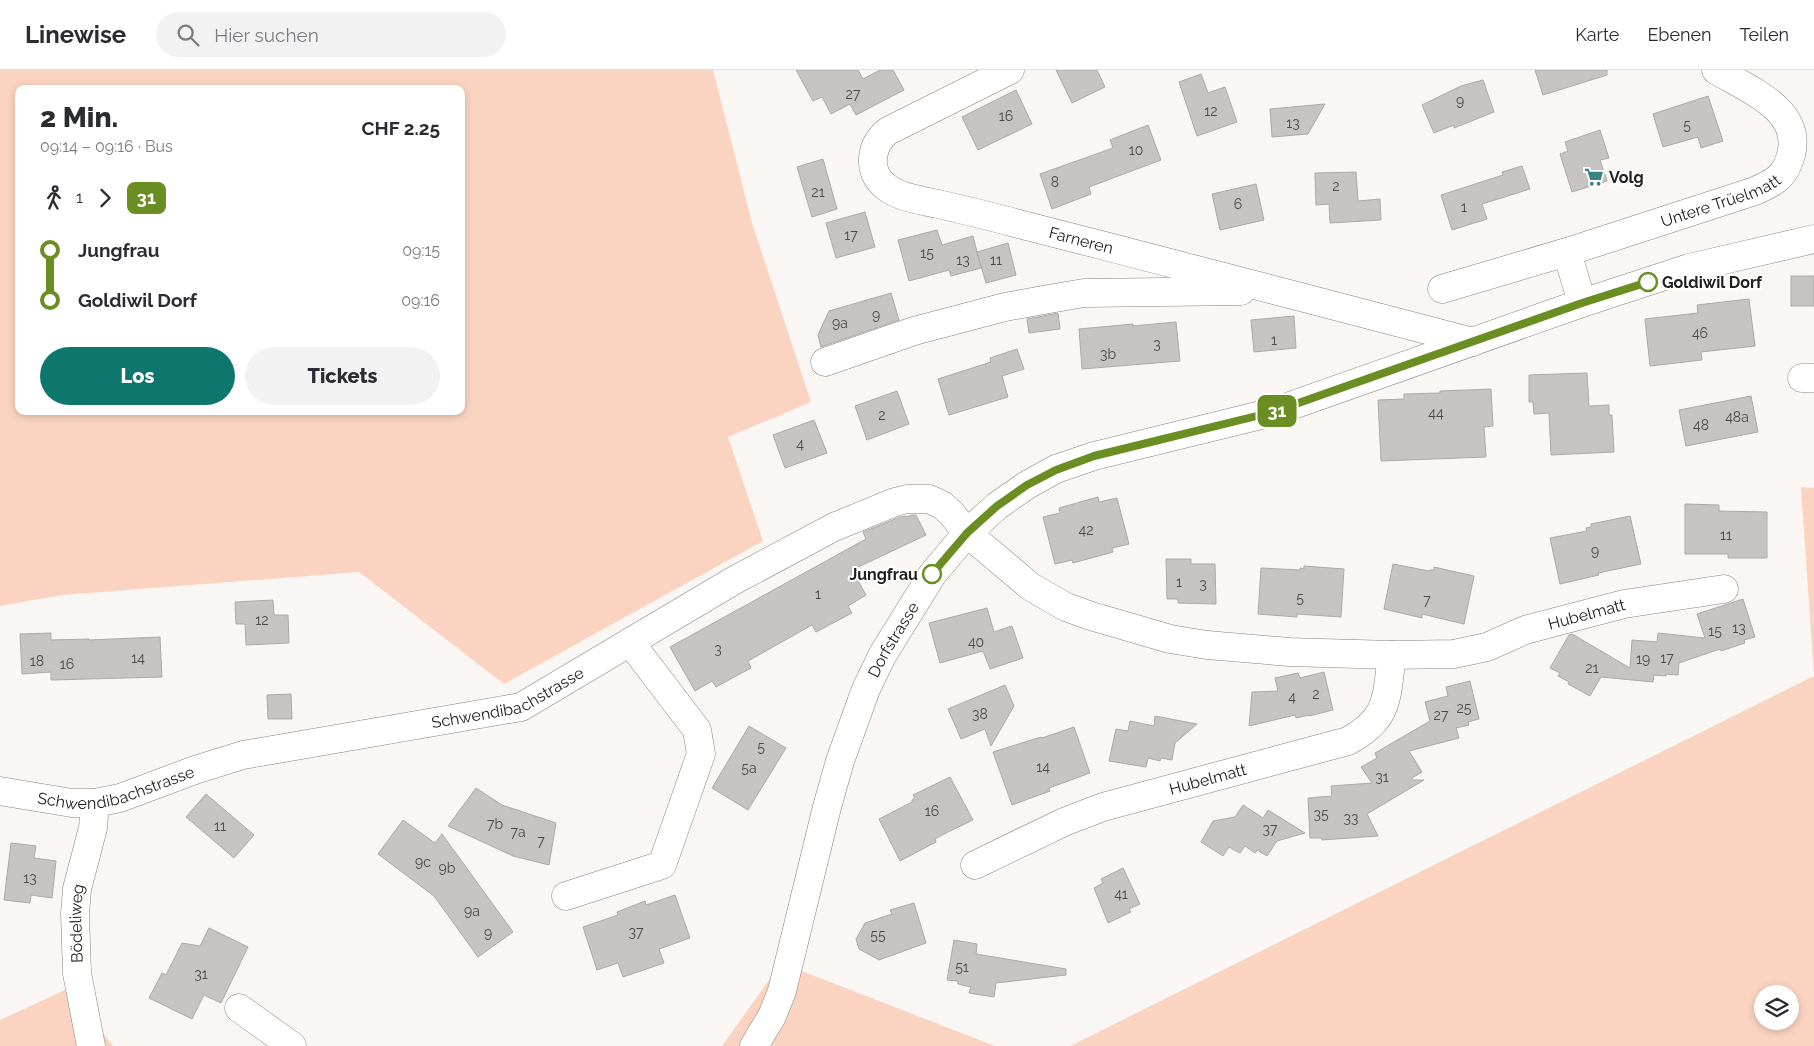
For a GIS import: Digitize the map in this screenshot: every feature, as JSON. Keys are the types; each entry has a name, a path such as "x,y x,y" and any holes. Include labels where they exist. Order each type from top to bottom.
{"street":[{"name":"Farneren","path":"1010,70 888,131 874,147 874,168 877,177 884,185 903,196 1008,221 1473,342"},
{"name":"Untere Trüelmatt","path":"1442,289 1568,252 1755,192 1780,178 1787,167 1793,145 1793,134 1786,120 1773,105 1716,70"},
{"name":"Dorfstrasse","path":"754,1046 772,1016 782,991 811,866 832,789 852,723 866,689 909,608 932,574 967,533 997,506 1027,485 1056,470 1094,456 1273,412 1582,303 1689,268 1814,239"},
{"path":"1568,252 1582,303"},
{"path":"825,362 914,331 1005,307 1084,293 1230,291 1267,288"},
{"name":"Schwendibachstrasse","path":"0,791 72,803 95,803 120,798 195,770 243,755 521,707 733,581 817,536 895,502 918,498 936,502 951,513 967,533"},
{"name":"Hubelmatt","path":"967,533 1031,587 1066,607 1170,639 1215,646 1289,652 1392,655 1454,654 1488,648 1525,630 1624,604 1724,589"},
{"path":"566,896 662,865 702,754 697,730 630,642"},
{"name":"Hubelmatt","path":"975,865 1064,822 1103,807 1348,741 1362,734 1382,712 1392,655"},
{"name":"Bödeliweg","path":"91,1046 77,973 75,914 77,889 93,828 95,803"},
{"path":"239,1008 292,1046"}],"shaded area":[{"path":"0,70 713,70 752,223 811,402 728,437 763,541 504,684 359,572 62,595 0,606"},
{"path":"1801,487 1814,488 1814,676"},
{"path":"1814,676 1814,1046 1070,1046"},
{"path":"781,963 995,1046 722,1046"},
{"path":"69,988 113,1046 0,1046 0,1020"}],"building":[{"path":"796,70 858,70 863,79 880,70 893,70 904,90 856,115 850,104 831,114 822,97 813,101"},
{"path":"1056,70 1097,70 1105,87 1072,103"},
{"path":"1535,70 1607,70 1607,75 1543,95"},
{"path":"1201,74 1208,93 1225,87 1237,122 1197,136 1179,82"},
{"path":"1483,80 1494,112 1454,128 1454,125 1434,133 1422,105 1461,86"},
{"path":"1016,90 1032,124 978,150 962,117"},
{"path":"1708,96 1723,141 1701,148 1698,137 1663,147 1653,114"},
{"path":"1325,104 1308,134 1272,137 1270,109"},
{"path":"1148,125 1161,160 1089,187 1091,194 1052,209 1040,174 1113,148 1110,140"},
{"path":"1600,130 1609,158 1600,160 1607,181 1572,192 1560,154 1568,151 1565,142"},
{"path":"823,159 837,209 812,217 797,167"},
{"path":"1522,166 1530,189 1482,204 1487,219 1452,230 1441,195 1503,175 1502,172"},
{"path":"1356,172 1358,201 1380,199 1381,220 1330,223 1329,204 1316,205 1315,173"},
{"path":"1256,184 1264,220 1220,230 1212,194"},
{"path":"865,212 875,247 836,258 826,223"},
{"path":"937,230 942,245 973,236 981,268 951,276 949,270 909,281 898,240"},
{"path":"1008,243 1016,275 986,283 977,252"},
{"path":"1791,276 1814,276 1814,306 1791,306"},
{"path":"891,293 899,320 821,347 818,335 829,311"},
{"path":"1749,299 1755,346 1701,352 1702,360 1650,366 1645,319 1698,313 1697,305"},
{"path":"1058,313 1060,329 1029,333 1027,319"},
{"path":"1294,316 1296,348 1254,352 1251,320"},
{"path":"1176,322 1180,361 1082,369 1079,329"},
{"path":"1017,349 1024,369 1002,376 1008,397 949,415 938,379 991,362 990,358"},
{"path":"1587,373 1589,406 1609,405 1609,415 1612,415 1614,452 1551,455 1549,413 1534,414 1533,402 1529,402 1529,375"},
{"path":"1491,389 1493,426 1484,427 1486,457 1381,461 1378,400 1404,399 1404,394"},
{"path":"897,391 909,424 867,440 855,406"},
{"path":"1751,396 1758,432 1686,446 1679,410"},
{"path":"814,420 827,453 785,468 773,435"},
{"path":"1098,497 1099,502 1117,498 1129,544 1112,548 1113,552 1073,563 1072,560 1055,564 1043,517 1060,513 1059,508"},
{"path":"1685,504 1719,505 1719,511 1767,512 1767,558 1728,558 1728,554 1685,554"},
{"path":"916,515 926,535 852,570 866,595 848,606 852,613 816,632 812,625 748,661 751,668 716,687 712,681 695,691 670,647 866,539 863,532 900,517"},
{"path":"1630,516 1641,564 1598,573 1599,575 1560,584 1550,538 1587,531 1586,528 1591,527 1591,524"},
{"path":"1166,559 1191,559 1191,564 1215,564 1216,604 1178,603 1178,599 1167,599"},
{"path":"1393,564 1429,571 1434,570 1434,567 1474,576 1464,624 1422,614 1422,618 1384,609"},
{"path":"1304,566 1344,569 1341,617 1297,614 1297,617 1258,614 1261,568 1300,570 1300,568 1304,569"},
{"path":"1743,599 1755,637 1744,640 1745,643 1721,651 1720,649 1679,663 1678,675 1654,675 1653,682 1601,677 1590,696 1568,684 1569,682 1558,676 1560,673 1550,668 1569,635 1572,634 1630,668 1632,640 1657,642 1658,633 1705,638 1697,614"},
{"path":"273,600 274,615 288,615 289,643 246,645 245,624 236,624 235,602"},
{"path":"987,608 994,632 1012,626 1023,658 990,669 983,651 940,663 929,623"},
{"path":"51,633 51,640 160,637 162,677 51,680 51,672 22,674 20,634"},
{"path":"1324,672 1333,710 1296,718 1295,715 1249,726 1252,692 1278,691 1275,678 1298,673 1300,678"},
{"path":"1470,681 1479,719 1468,722 1469,725 1456,728 1459,738 1409,751 1422,772 1412,778 1413,780 1424,780 1367,814 1378,836 1322,840 1322,838 1310,838 1308,798 1332,796 1331,786 1372,783 1361,767 1377,758 1375,753 1430,721 1425,702 1448,696 1446,687"},
{"path":"1005,685 1014,706 991,746 985,729 961,739 948,709"},
{"path":"291,694 292,719 268,719 267,695"},
{"path":"1155,716 1197,724 1175,743 1172,760 1161,758 1160,761 1148,758 1146,767 1109,761 1116,729 1128,731 1130,721 1154,726"},
{"path":"749,726 786,748 748,810 712,788"},
{"path":"1074,727 1090,773 1049,788 1050,791 1012,805 993,752"},
{"path":"950,777 973,820 935,839 936,842 900,861 879,819 912,802 915,798 913,795"},
{"path":"476,788 502,805 556,823 549,865 513,856 448,826"},
{"path":"206,794 254,835 234,858 186,817"},
{"path":"1243,805 1263,818 1268,810 1305,833 1277,841 1267,856 1257,850 1255,853 1245,846 1240,853 1229,847 1223,856 1201,842 1213,821 1235,817"},
{"path":"403,820 435,843 442,834 513,932 478,957 434,896 378,854"},
{"path":"11,843 36,846 34,858 56,861 52,898 31,895 30,903 4,900"},
{"path":"1123,868 1140,904 1129,909 1131,912 1108,923 1094,888 1103,883 1101,879"},
{"path":"675,895 690,938 659,949 664,963 623,977 618,963 597,970 583,927 618,915 617,912 645,901 646,905"},
{"path":"914,903 926,943 879,960 859,949 856,939 865,923 892,914 890,910"},
{"path":"209,928 248,947 221,1003 204,995 192,1019 149,998 162,973 166,975 182,943 200,946"},
{"path":"954,940 977,944 976,954 1066,969 1066,975 996,983 994,997 969,993 971,987 958,984 958,981 947,980"}],"bus line":[{"name":"31","path":"932,574 967,533 997,506 1027,485 1056,470 1094,456 1273,412 1582,303 1648,282"}],"place":[{"name":"Volg","path":"1594,177"},
{"name":"Goldiwil Dorf","path":"1648,282"},
{"name":"Jungfrau","path":"932,574"}]}
